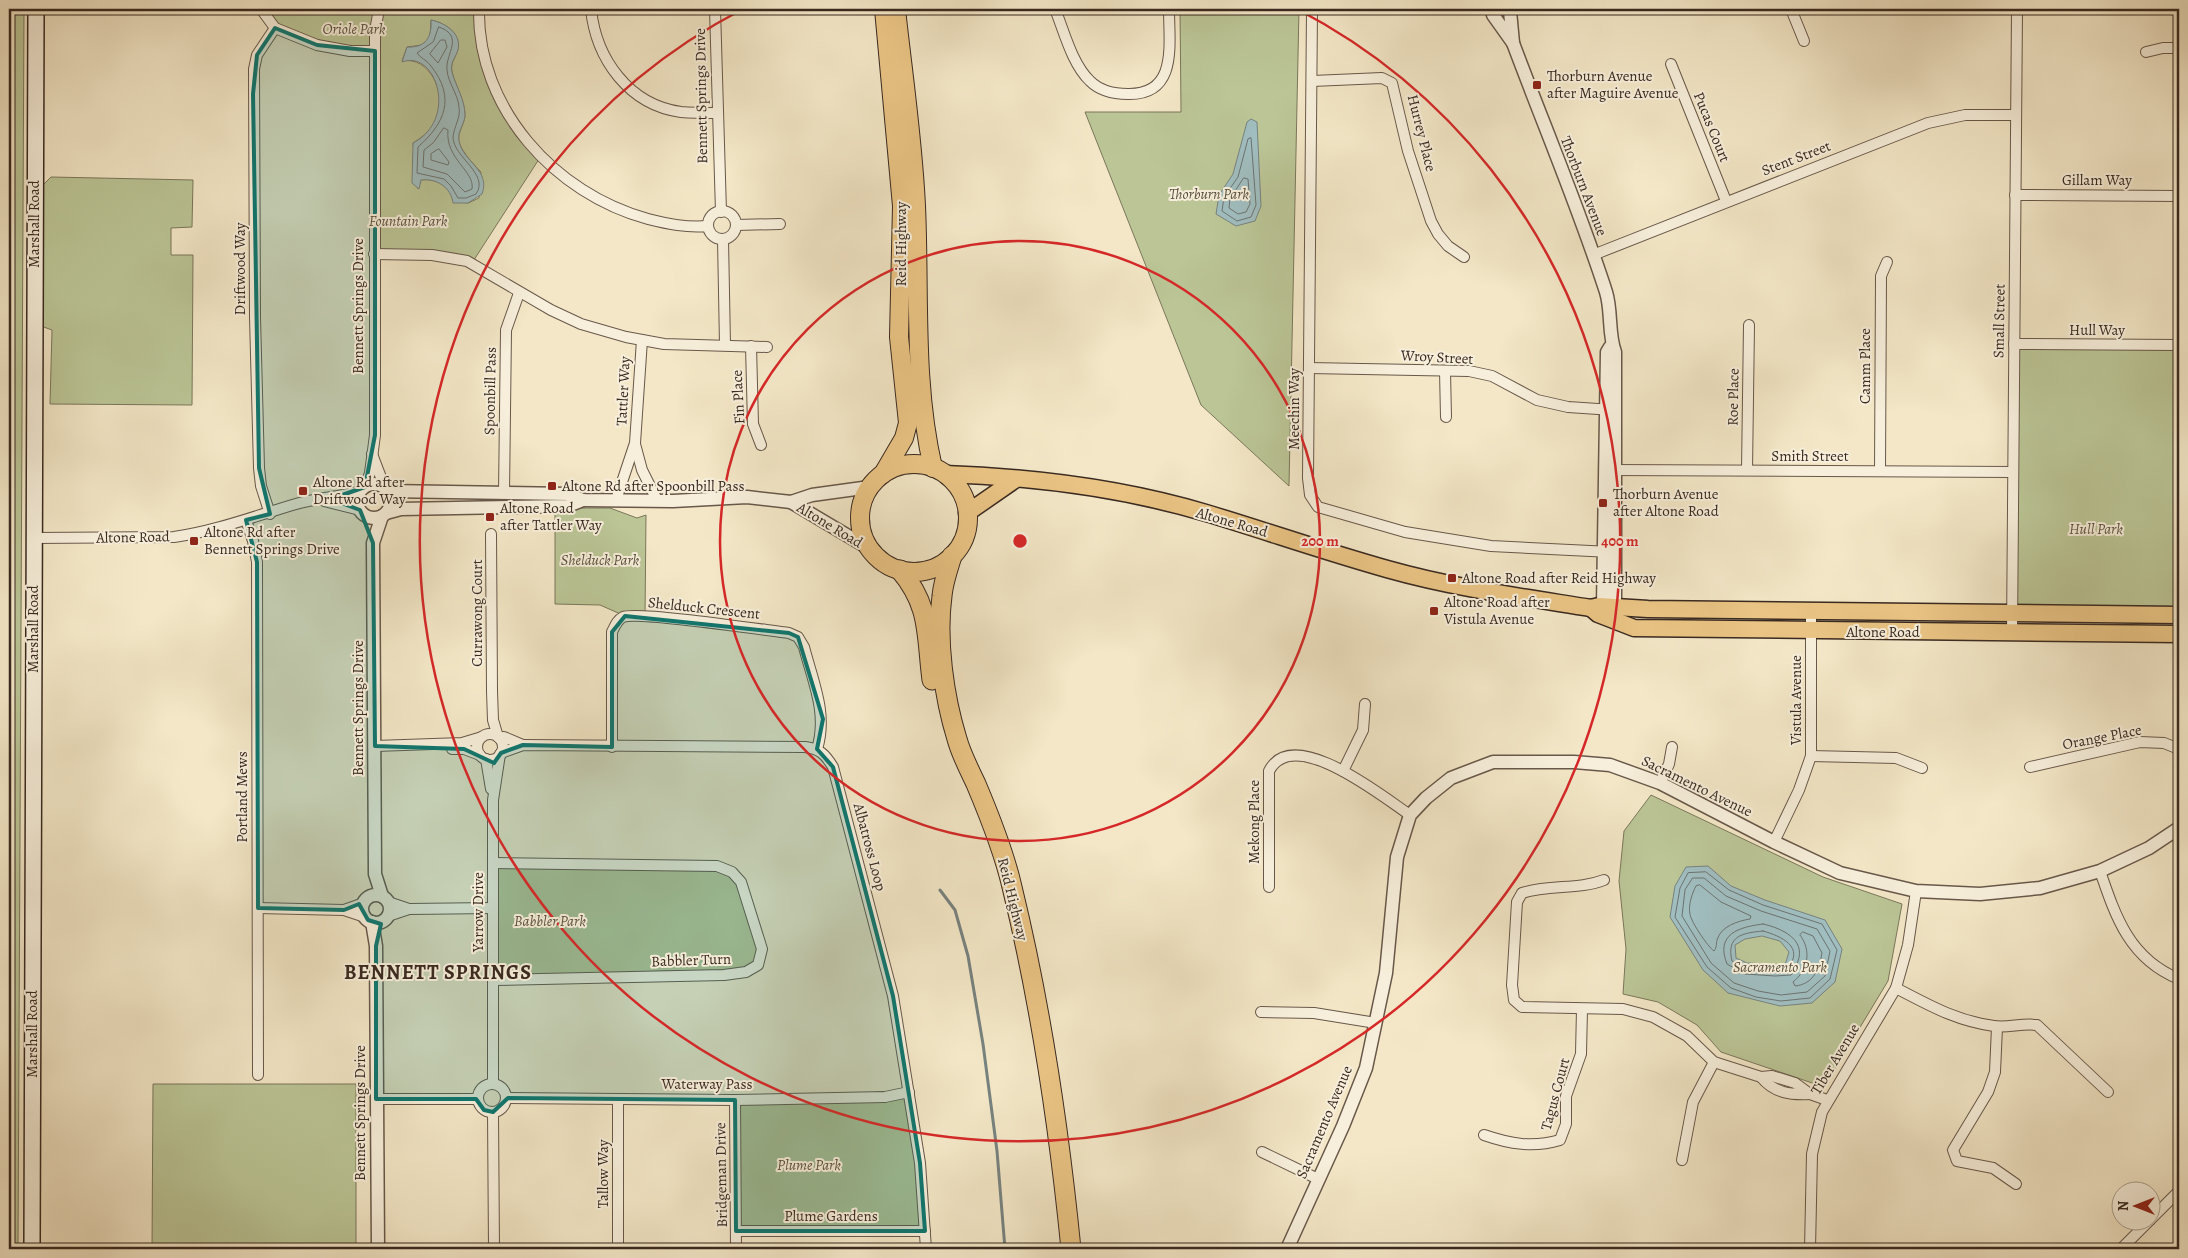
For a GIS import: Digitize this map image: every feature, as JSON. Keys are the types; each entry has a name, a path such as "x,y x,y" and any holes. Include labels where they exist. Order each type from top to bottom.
{"highway":[{"name":"Reid Highway","path":"883,474 904,438 908,423 899,337 902,206 884,9"},
{"name":"Reid Highway","path":"896,9 916,206 920,378 925,434 939,471"},
{"path":"909,464 939,471 963,495 967,513 966,532 952,556 928,570 900,570 883,562 870,549 865,541 860,522 862,504 870,487 883,474 909,464"},
{"name":"Reid Highway","path":"952,556 942,595 941,609 943,668 948,701 957,739 1002,852 1019,917 1047,1064 1065,1184 1071,1249"},
{"name":"Reid Highway","path":"900,570 914,586 925,614 934,688 942,731 974,808 991,856 1008,921 1036,1068 1053,1186 1059,1249"}],"main road":[{"name":"Marshall Road","path":"32,1249 36,9"},
{"name":"Altone Road","path":"939,471 1059,484 1200,512 1387,569 1481,592 1603,607 2179,615"},
{"path":"967,513 1016,479"},
{"name":"Altone Road","path":"1603,607 1598,614 1634,628 2179,634"}],"street":[{"path":"261,9 275,28 317,46 350,51 375,51"},
{"name":"Bennett Springs Drive","path":"362,489 370,473 375,435 375,31 379,9"},
{"path":"478,9 480,37 495,89 518,129 546,161 576,187 619,209 680,226 692,228 708,226"},
{"path":"591,9 594,30 608,64 632,90 663,108 681,112 716,113"},
{"name":"Bennett Springs Drive","path":"715,9 716,113 721,212"},
{"path":"1055,9 1079,67 1089,80 1099,88 1127,94 1152,90 1162,82 1168,57 1169,9"},
{"name":"Meechin Way","path":"1312,9 1308,478 1310,495 1318,507 1406,532 1491,546 1610,552"},
{"path":"1791,9 1804,41"},
{"name":"Small Street","path":"2012,633 2017,9"},
{"path":"1490,12 1501,16 1511,10"},
{"name":"Thorburn Avenue","path":"1511,10 1513,43"},
{"name":"Thorburn Avenue","path":"1490,12 1513,43 1593,255 1608,303 1612,343 1607,352 1611,410 1610,552 1603,607"},
{"name":"Driftwood Way","path":"270,514 261,486 259,468 255,318 253,94 257,55 275,28"},
{"path":"2146,52 2163,48 2179,48"},
{"name":"Pucas Court","path":"1671,64 1726,201"},
{"name":"Hurrey Place","path":"1312,81 1382,78 1392,82 1408,151 1431,221 1438,234 1448,246 1464,257"},
{"name":"Stent Street","path":"1593,255 1928,123 1965,115 2016,115"},
{"name":"Gillam Way","path":"2015,195 2179,196"},
{"path":"723,240 713,236 708,226 712,216 721,212 730,214 736,225"},
{"path":"736,225 780,224"},
{"path":"723,240 732,235 736,225"},
{"path":"723,240 725,345"},
{"path":"374,254 432,254 467,260 519,293 581,324 642,340 664,344 767,347"},
{"name":"Camm Place","path":"1880,471 1881,276 1887,262"},
{"name":"Spoonbill Pass","path":"504,493 506,330 519,293"},
{"name":"Roe Place","path":"1747,470 1749,325"},
{"name":"Tattler Way","path":"616,500 635,443 642,340"},
{"name":"Hull Way","path":"2014,344 2179,345"},
{"name":"Fin Place","path":"751,346 752,424 760,445"},
{"name":"Wroy Street","path":"1309,368 1469,371 1492,376 1537,400 1568,407 1611,410"},
{"path":"1445,371 1446,417"},
{"name":"Tattler Way","path":"635,443 642,470 657,500"},
{"name":"Bennett Springs Drive","path":"372,453 386,490"},
{"name":"Smith Street","path":"1611,469 2013,472"},
{"path":"375,484 386,490 390,505 384,514 372,518 362,512 357,501 362,489 375,484"},
{"name":"Altone Road","path":"791,502 812,495 870,487"},
{"name":"Altone Road","path":"33,538 174,537 216,529 270,514 297,504 362,489"},
{"name":"Altone Road","path":"386,490 568,494 583,500 747,497 791,502 870,549"},
{"name":"Altone Road","path":"318,500 362,512"},
{"name":"Altone Road","path":"384,514 401,509 568,506 583,500"},
{"name":"Bennett Springs Drive","path":"362,512 373,543 375,746 375,874 365,900"},
{"name":"Bennett Springs Drive","path":"373,543 384,514"},
{"name":"Portland Mews","path":"246,520 257,562 258,1075"},
{"name":"Currawong Court","path":"491,534 492,691"},
{"name":"Vistula Avenue","path":"1774,842 1811,756 1811,611"},
{"name":"Shelduck Crescent","path":"612,747 612,632 616,623 624,616 658,617 779,632 798,637 804,647 823,719 822,733 817,749"},
{"path":"492,691 489,717 477,746 483,757 493,800"},
{"path":"492,691 493,720 503,747 500,754 493,800"},
{"path":"1343,771 1363,730 1364,704"},
{"path":"375,746 462,743 492,734 522,745 805,747 817,749"},
{"name":"Orange Place","path":"2030,767 2140,742 2164,743 2179,749"},
{"path":"420,745 435,749 464,749 483,757 494,759 500,754 522,745"},
{"path":"1660,783 1669,764 1672,747"},
{"name":"Albatross Loop","path":"817,749 826,755 833,767 893,996 920,1163 926,1249"},
{"name":"Mekong Place","path":"1269,888 1269,771 1274,762 1286,756 1301,754 1343,771 1410,815"},
{"path":"1811,756 1896,758 1922,768"},
{"name":"Sacramento Avenue","path":"1287,1249 1343,1126 1366,1068 1386,973 1397,857 1410,815 1426,798 1451,778 1494,762 1574,762 1610,765 1660,783 1774,842 1840,873 1916,891 1989,894 2040,888 2100,871 2148,848 2179,828"},
{"name":"Yarrow Drive","path":"493,800 493,1084"},
{"name":"Babbler Turn","path":"493,864 717,866 732,872 741,882 762,949 758,965 746,972 724,975 493,980"},
{"path":"2100,871 2115,915 2133,946 2160,971 2179,979"},
{"name":"Bennett Springs Drive","path":"375,874 385,899 377,919 376,946 378,1249"},
{"path":"1604,880 1590,885 1533,889 1522,893 1517,902 1512,985 1514,1000 1522,1007 1623,1009 1653,1017 1687,1036 1714,1062 1761,1077 1769,1087 1790,1094 1810,1094 1827,1100"},
{"name":"Tiber Avenue","path":"1810,1249 1812,1154 1822,1112 1827,1100 1896,988 1908,945 1916,891"},
{"path":"344,910 377,895 409,909"},
{"path":"365,900 377,919"},
{"path":"258,908 344,910 377,919 409,909 493,908"},
{"path":"1896,988 1959,1019 1997,1027 2024,1023 2037,1025 2108,1092"},
{"name":"Tagus Court","path":"1484,1135 1510,1144 1543,1145 1560,1140 1566,1124 1566,1096 1581,1054 1582,1009"},
{"path":"1261,1012 1314,1013 1376,1023"},
{"path":"1997,1027 1995,1072 1988,1092 1957,1140 1953,1150 1957,1161 1993,1168 2016,1184"},
{"path":"1682,1160 1693,1102 1714,1062"},
{"path":"493,1084 502,1089 506,1098 502,1108 493,1112 481,1107 478,1099 480,1090 493,1084"},
{"name":"Waterway Pass","path":"506,1098 735,1100 885,1097 909,1092"},
{"path":"376,1099 478,1099"},
{"name":"Tallow Way","path":"618,1099 618,1249"},
{"name":"Bridgeman Drive","path":"735,1100 736,1249"},
{"path":"493,1112 494,1249"},
{"path":"1262,1152 1318,1178"},
{"path":"2160,1210 2179,1192"},
{"path":"2121,1249 2140,1230"},
{"name":"Plume Gardens","path":"736,1231 925,1231"}],"highlighted area":[{"path":"275,28 317,45 375,51 375,435 365,487 331,499 360,510 373,543 375,746 464,749 494,763 501,753 523,745 612,747 612,632 625,616 789,633 798,637 823,719 817,749 833,767 893,996 920,1163 925,1231 736,1231 735,1100 508,1098 493,1112 484,1110 476,1099 376,1099 376,946 381,924 368,920 359,904 344,910 258,908 257,562 246,520 270,514 259,468 253,94 257,55"}],"green space":[{"path":"9,9 24,9 18,1249 9,1249"},
{"name":"Fountain Park","path":"261,9 479,9 495,89 541,156 472,263 374,254 375,51 291,36","holes":["431,20 447,26 457,39 458,45 452,69 464,105 465,116 459,135 459,142 465,154 481,172 479,198 468,203 453,200 448,190 436,181 421,180 418,189 413,143 434,124 440,106 439,96 437,86 428,70 412,61 402,61 407,47 422,45 430,38"]},
{"name":"Thorburn Park","path":"1180,9 1299,9 1289,486 1201,405 1085,112 1181,112"},
{"path":"51,177 193,180 192,227 171,228 171,255 193,255 192,405 50,404 52,330 41,326 42,186"},
{"name":"Hull Park","path":"2014,344 2179,345 2179,615 2012,614"},
{"name":"Shelduck Park","path":"555,508 610,508 637,518 646,515 645,617 625,616 600,605 555,604"},
{"name":"Sacramento Park","path":"1651,795 1823,877 1902,904 1888,981 1824,1087 1721,1052 1697,1025 1658,1002 1623,994 1626,949 1619,881 1624,831"},
{"name":"Babbler Park","path":"493,863 717,866 732,872 762,949 758,965 746,972 493,980"},
{"path":"153,1084 356,1084 356,1249 152,1249"},
{"name":"Plume Park","path":"909,1092 925,1231 736,1231 735,1100"}],"water":[{"path":"431,20 447,26 455,34 459,44 452,63 452,72 465,110 459,141 466,155 480,172 484,186 482,194 468,203 453,203 452,197 446,188 432,180 421,180 419,189 412,183 413,143 427,132 435,118 439,103 438,89 433,76 425,66 414,61 402,62 407,47 419,46 427,40"},
{"path":"1251,119 1257,122 1261,206 1255,221 1236,226 1216,214 1219,195 1233,174 1247,122"},
{"path":"1708,866 1731,886 1765,900 1825,920 1842,949 1835,982 1812,1003 1780,1006 1728,993 1703,970 1670,917 1675,886 1686,867","holes":["1762,936 1780,941 1789,952 1785,965 1747,963 1736,958 1735,945 1745,939"]}],"waterway":[{"path":"940,890 955,910 968,956 983,1044 997,1151 1005,1249"}],"place":[{"name":"Thorburn Avenue after Maguire Avenue","path":"1537,85"},
{"name":"Altone Rd after Spoonbill Pass","path":"552,486"},
{"name":"Altone Rd after Driftwood Way","path":"303,491"},
{"name":"Thorburn Avenue after Altone Road","path":"1603,503"},
{"name":"Altone Road after Tattler Way","path":"490,517"},
{"name":"Altone Rd after Bennett Springs Drive","path":"194,541"},
{"name":"Altone Road after Reid Highway","path":"1452,578"},
{"name":"Altone Road after Vistula Avenue","path":"1434,611"}],"district":[{"name":"BENNETT SPRINGS","path":"438,972"}],"park label":[{"name":"Oriole Park","path":"354,29"}]}
